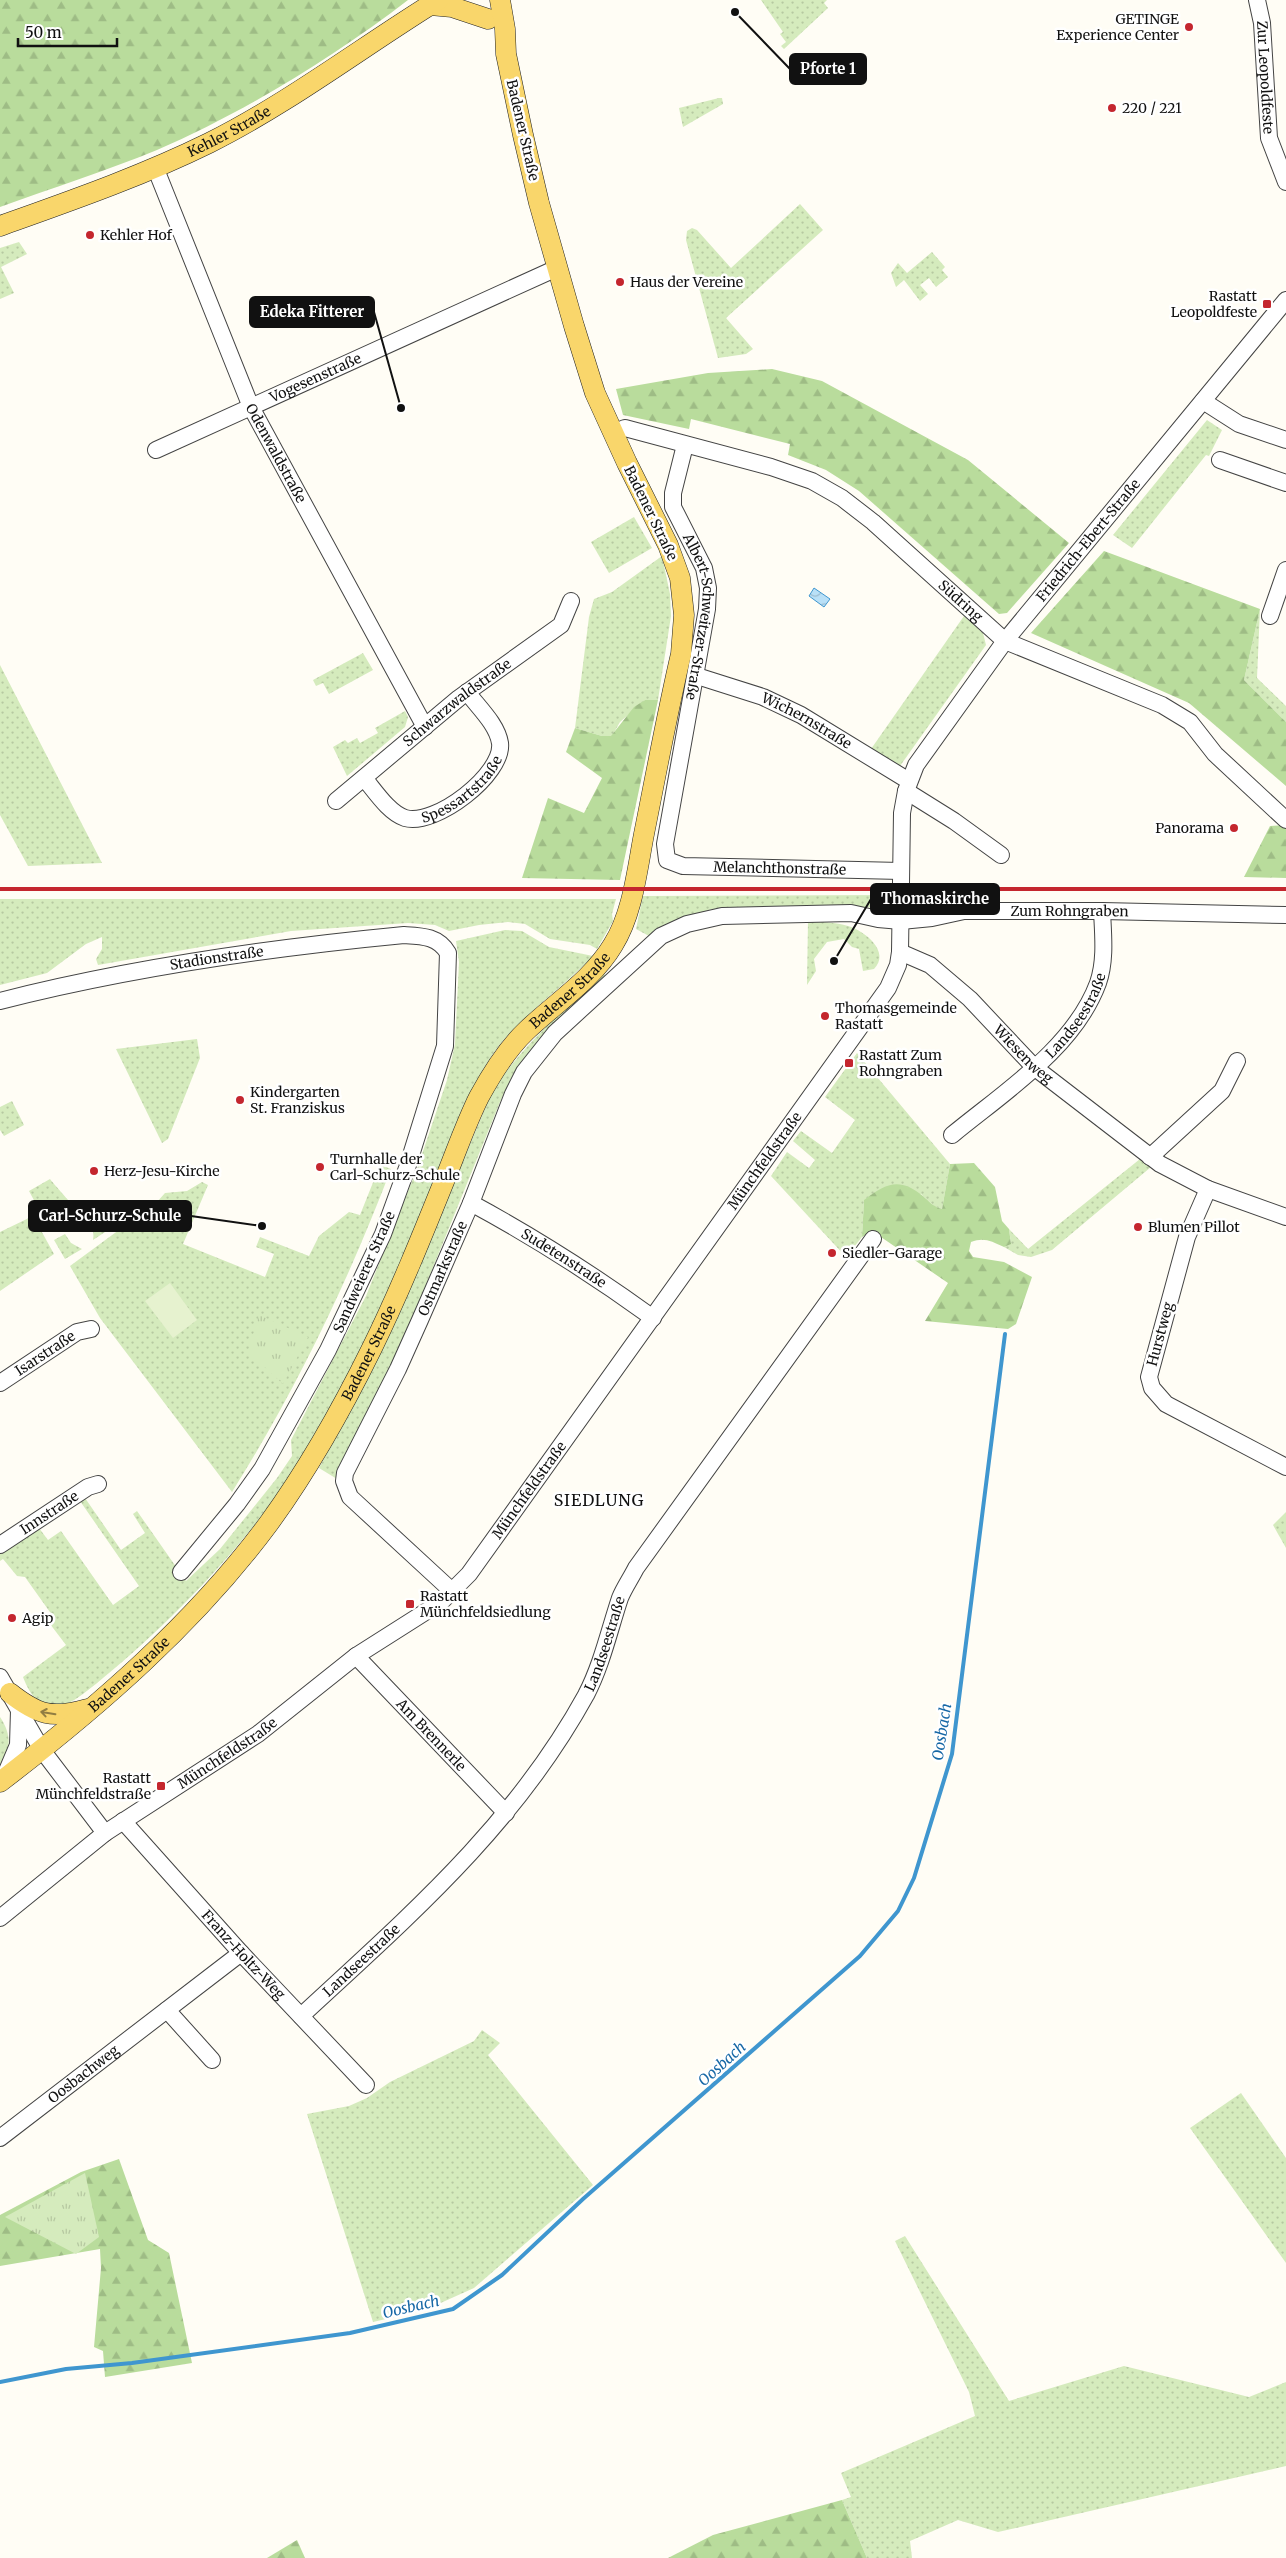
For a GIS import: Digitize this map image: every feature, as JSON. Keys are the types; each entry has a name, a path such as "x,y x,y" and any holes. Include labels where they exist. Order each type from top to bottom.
{"main road":[{"name":"Badener Straße","path":"2,1781 42,1750 143,1662 190,1616 231,1570 292,1491 320,1446 372,1348 414,1256 478,1100 493,1072 526,1031 593,970 612,946 620,932 633,888 681,654 684,615 680,578 668,545 613,433 594,389 539,203 506,54 499,8 482,0"},
{"path":"434,3 452,7 499,8"},
{"name":"Kehler Straße","path":"0,226 155,167 210,142 260,114 434,3"},
{"path":"9,1693 30,1709 49,1715 68,1714 91,1707"}],"street":[{"name":"Zur Leopoldfeste","path":"1257,0 1262,23 1269,138 1286,182"},
{"name":"Odenwaldstraße","path":"155,167 251,407 425,727"},
{"name":"Vogesenstraße","path":"156,450 557,268"},
{"name":"Friedrich-Ebert-Straße","path":"901,921 902,813 907,786 922,755 1005,641 1286,300"},
{"path":"1203,400 1239,424 1286,440"},
{"name":"Südring","path":"613,433 625,428 771,467 812,481 842,498 873,522 1005,641 1162,705 1190,722 1216,754 1286,820"},
{"name":"Albert-Schweitzer-Straße","path":"666,853 665,844 697,676 707,609 708,588 704,568 673,507 673,493 685,445"},
{"path":"1220,460 1286,483"},
{"path":"1270,616 1286,570"},
{"name":"Schwarzwaldstraße","path":"336,801 467,692 561,625 571,601"},
{"name":"Wichernstraße","path":"697,676 764,697 801,715 907,786"},
{"name":"Spessartstraße","path":"364,778 393,811 403,818 414,820 444,810 470,792 491,767 500,746 498,734 467,692"},
{"path":"907,786 1001,856"},
{"name":"Melanchthonstraße","path":"666,853 667,860 683,866 901,871"},
{"name":"Zum Rohngraben","path":"651,944 680,926 722,916 852,913 878,919 901,921 932,918 964,911 1102,911 1286,915"},
{"name":"Landseestraße","path":"952,1135 1034,1067 1084,1013 1098,982 1103,959 1102,911"},
{"name":"Münchfeldstraße","path":"0,1918 105,1833 258,1734 356,1656 453,1592 469,1574 880,1000 898,965 901,921"},
{"name":"Stadionstraße","path":"0,1000 55,987 168,965 292,945 404,935 435,939"},
{"name":"Sandweierer Straße","path":"181,1572 237,1504 262,1469 328,1350 383,1234 407,1168 445,1046 450,961 444,946 435,939"},
{"name":"Ostmarkstraße","path":"453,1592 350,1497 344,1481 347,1468 398,1370 471,1203 513,1094 524,1072 556,1033 651,944"},
{"name":"Wiesenweg","path":"900,952 930,965 970,998 1034,1067 1150,1157 1173,1172 1208,1189 1286,1217"},
{"path":"1150,1157 1222,1091 1237,1061"},
{"name":"Hurstweg","path":"1208,1189 1187,1237 1149,1377 1152,1388 1166,1404 1286,1467"},
{"name":"Sudetenstraße","path":"471,1203 521,1230 653,1318"},
{"name":"Landseestraße","path":"301,2016 439,1888 506,1814 547,1757 587,1693 599,1666 620,1597 636,1568 873,1239"},
{"name":"Isarstraße","path":"0,1383 77,1332 91,1330"},
{"name":"Innstraße","path":"0,1545 88,1487 98,1484"},
{"name":"Am Brennerle","path":"356,1656 506,1814"},
{"path":"9,1693 42,1750 105,1833"},
{"path":"2,1781 18,1745 20,1729 9,1693"},
{"name":"Franz-Holtz-Weg","path":"123,1821 241,1953 366,2086"},
{"name":"Oosbachweg","path":"0,2138 241,1953"},
{"path":"167,2010 212,2060"}],"green space":[{"path":"0,0 408,0 319,63 222,119 138,158 0,207"},
{"path":"761,0 827,0 824,3 828,8 784,49 781,46 786,42 780,34 783,32"},
{"path":"722,98 723,104 683,127 679,108"},
{"path":"800,204 823,230 726,318 753,349 746,354 718,358 686,240 687,231 692,228 697,230 731,268"},
{"path":"19,242 27,254 1,267 14,293 0,299 0,248"},
{"path":"932,252 945,267 942,270 948,277 936,287 929,278 920,285 928,294 920,301 904,280 896,287 891,273 898,263 907,273"},
{"path":"772,369 822,381 968,460 1069,543 1007,613 999,614 859,491 826,470 788,455 790,444 691,419 689,429 623,415 616,389 708,373"},
{"path":"1207,420 1222,430 1209,456 1206,455 1132,548 1113,535"},
{"path":"634,517 652,548 609,573 591,542"},
{"path":"1104,551 1260,609 1244,680 1286,722 1286,786 1189,703 1031,633"},
{"path":"662,556 670,594 671,616 658,700 645,700 620,722 612,736 602,736 575,728 589,617 594,599 612,592"},
{"path":"1260,609 1257,678 1286,706 1286,722 1244,680"},
{"path":"964,616 983,633 986,645 900,766 871,749"},
{"path":"363,653 373,670 329,694 323,683 316,686 313,680"},
{"path":"0,665 102,863 28,866 0,815"},
{"path":"645,700 658,700 620,880 522,878 548,798 584,813 602,778 566,752 575,728 602,736 611,736 634,707"},
{"path":"405,711 408,717 405,727 347,776 333,747 345,740 348,743 357,738 360,743 378,733 375,728"},
{"path":"1286,825 1286,878 1244,877 1270,826"},
{"path":"890,895 887,905 883,907 712,909 666,925 649,936 636,929 643,896"},
{"path":"0,899 616,899 612,914 613,921 597,949 590,945 550,939 525,924 508,922 449,931 435,925 408,923 291,931 98,965 96,959 102,949 102,937 86,944 47,973 0,985"},
{"path":"808,921 843,925 862,932 878,949 880,956 874,969 863,971 859,949 852,947 844,939 827,942 814,959 816,971 807,985"},
{"path":"505,930 522,931 549,947 593,956 507,1036 485,1067 471,1092 394,1280 351,1372 327,1417 281,1490 259,1519 210,1576 158,1630 81,1696 59,1706 49,1707 40,1703 31,1693 23,1677 66,1645 50,1624 52,1615 25,1577 17,1576 3,1559 0,1561 0,1554 39,1528 48,1540 61,1531 113,1605 139,1586 80,1501 85,1498 121,1550 145,1533 133,1514 137,1511 186,1581 220,1549 277,1478 292,1456 291,1440 366,1296 417,1169 447,1080 455,1044 459,962 456,941"},
{"path":"603,973 606,976 537,1044 515,1071 500,1102 404,1339 337,1479 319,1468 390,1333 492,1092 516,1059 558,1015"},
{"path":"197,1039 200,1058 168,1139 162,1143 116,1049"},
{"path":"857,1053 950,1164 942,1209 935,1207 921,1194 864,1200 862,1237 846,1257 771,1176 787,1152 809,1168 815,1160 793,1141 801,1131 832,1153 855,1120 825,1097"},
{"path":"12,1101 24,1125 4,1136 0,1130 0,1107"},
{"path":"1140,1159 1151,1167 1052,1250 1031,1257 1018,1255 1004,1247 1011,1243 1009,1229 1028,1249"},
{"path":"974,1163 995,1187 1002,1221 1009,1229 1011,1244 1004,1247 991,1241 980,1240 971,1242 969,1251 973,1257 1004,1262 1032,1277 1016,1324 1008,1329 925,1321 948,1283 878,1235 871,1232 862,1237 864,1200 872,1194 886,1186 899,1184 914,1190 942,1209 950,1164"},
{"path":"380,1165 391,1169 339,1294 278,1414 232,1492 100,1318 70,1266 157,1202 165,1193 187,1191 202,1182 208,1185 183,1244 265,1277 274,1254 256,1247 260,1237 309,1256 319,1236 349,1212 360,1215"},
{"path":"50,1179 78,1212 65,1225 51,1232 29,1191"},
{"path":"137,1204 140,1209 93,1240 91,1214 111,1214"},
{"path":"33,1216 54,1254 0,1291 0,1232"},
{"path":"65,1234 71,1243 82,1249 65,1259 54,1240"},
{"path":"170,1283 197,1320 173,1338 145,1301"},
{"path":"259,1315 308,1337 283,1384 248,1352"},
{"path":"1286,1512 1286,1548 1273,1525"},
{"path":"0,1717 7,1730 9,1742 0,1767"},
{"path":"482,2030 500,2043 488,2055 593,2185 474,2288 425,2310 373,2322 307,2114 349,2106 367,2098 390,2082 474,2041"},
{"path":"1241,2093 1286,2158 1286,2263 1190,2128"},
{"path":"119,2159 148,2240 169,2253 192,2363 105,2377 103,2351 94,2347 101,2268 100,2249 0,2266 0,2215 81,2172"},
{"path":"85,2173 99,2237 76,2254 5,2217"},
{"path":"905,2236 1009,2401 1124,2366 1249,2397 1286,2382 1286,2466 998,2532 958,2520 910,2541 912,2558 867,2558 842,2500 851,2497 841,2473 975,2416 969,2392 895,2241"},
{"path":"842,2500 867,2558 668,2558 713,2535"},
{"path":"297,2540 305,2558 267,2558"}],"water":[{"path":"814,588 830,599 824,607 809,596"}],"waterway":[{"name":"Oosbach","path":"0,2382 66,2369 132,2363 350,2333 453,2309 502,2275 583,2199 860,1956 898,1911 914,1878 952,1754 1005,1334"}],"railway":[{"path":"0,889 1286,889"}],"place":[{"name":"Pforte 1","path":"735,12"},
{"name":"GETINGE Experience Center","path":"1189,27"},
{"name":"220 / 221","path":"1112,108"},
{"name":"Kehler Hof","path":"90,235"},
{"name":"Haus der Vereine","path":"620,282"},
{"name":"Rastatt Leopoldfeste","path":"1267,304"},
{"name":"Edeka Fitterer","path":"401,408"},
{"name":"Panorama","path":"1234,828"},
{"name":"Thomaskirche","path":"834,961"},
{"name":"Thomasgemeinde Rastatt","path":"825,1016"},
{"name":"Rastatt Zum Rohngraben","path":"849,1063"},
{"name":"Kindergarten St. Franziskus","path":"240,1100"},
{"name":"Turnhalle der Carl-Schurz-Schule","path":"320,1167"},
{"name":"Herz-Jesu-Kirche","path":"94,1171"},
{"name":"Carl-Schurz-Schule","path":"262,1226"},
{"name":"Blumen Pillot","path":"1138,1227"},
{"name":"Siedler-Garage","path":"832,1253"},
{"name":"Rastatt Münchfeldsiedlung","path":"410,1604"},
{"name":"Agip","path":"12,1618"},
{"name":"Rastatt Münchfeldstraße","path":"161,1786"}],"district":[{"name":"SIEDLUNG","path":"599,1500"}]}
